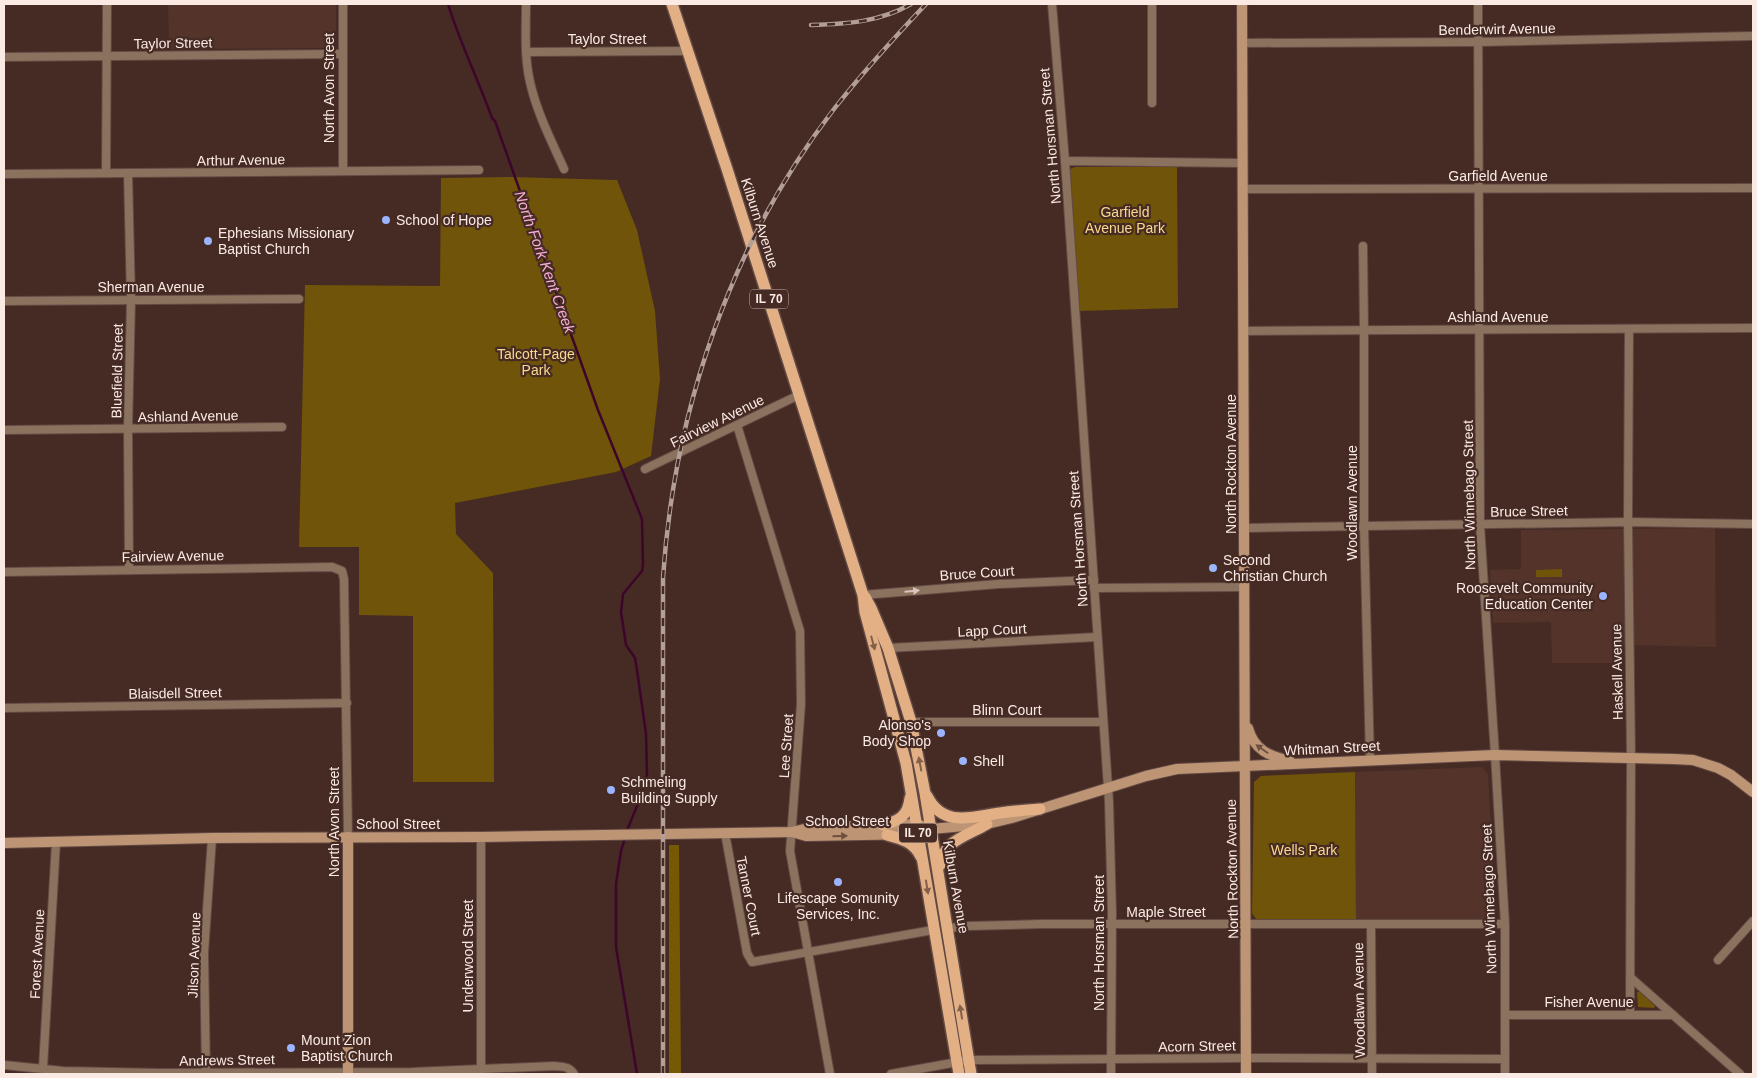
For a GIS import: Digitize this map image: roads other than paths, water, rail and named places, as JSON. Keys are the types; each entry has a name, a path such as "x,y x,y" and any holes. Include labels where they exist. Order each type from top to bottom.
{"main road":[{"name":"Kilburn Avenue","path":"672,4 727,169 863,595 865,612 906,762 959,1074"},
{"name":"North Rockton Avenue","path":"1242,4 1245,528 1244,766 1247,925 1246,1074"},
{"name":"Kilburn Avenue","path":"863,595 871,608 888,648 911,722 925,792 971,1074"},
{"path":"1244,715 1251,738 1255,744 1277,758 1298,764"},
{"name":"Whitman Street","path":"931,829 987,824 1012,818 1146,776 1177,769 1370,760 1496,755 1674,759 1705,763 1731,775 1752,791"},
{"path":"911,791 910,802 905,814 885,830 910,843 919,852 923,863"},
{"path":"925,792 937,810 956,819 1040,809"},
{"path":"939,875 941,857 946,847 957,839 987,824"},
{"name":"School Street","path":"4,843 212,838 481,837 792,832 806,836 885,830 931,829"},
{"name":"North Avon Street","path":"348,838 348,1073"}],"street":[{"path":"106,173 107,4"},
{"name":"North Avon Street","path":"342,4 343,171"},
{"path":"526,4 526,52 530,81 540,118 564,169"},
{"name":"North Horsman Street","path":"1052,4 1065,161 1108,789 1112,924 1111,1074"},
{"path":"1152,4 1152,103"},
{"name":"North Winnebago Street","path":"1478,4 1480,524 1496,755 1504,924 1505,1074"},
{"name":"Benderwirt Avenue","path":"1242,43 1479,42 1753,36"},
{"name":"Taylor Street","path":"526,52 687,51"},
{"name":"Taylor Street","path":"4,57 343,54"},
{"path":"1065,161 1242,163"},
{"name":"Arthur Avenue","path":"4,174 479,170"},
{"name":"Bluefield Street","path":"128,174 131,300 128,429 128,569"},
{"name":"Garfield Avenue","path":"1243,189 1753,188"},
{"name":"Woodlawn Avenue","path":"1362,246 1364,526 1370,760"},
{"name":"Sherman Avenue","path":"4,301 299,299"},
{"name":"Ashland Avenue","path":"1244,332 1753,328"},
{"name":"Haskell Avenue","path":"1629,329 1630,1015"},
{"name":"Fairview Avenue","path":"645,469 799,395"},
{"name":"Lee Street","path":"737,425 800,631 801,704 790,850 830,1074"},
{"name":"Ashland Avenue","path":"4,430 282,426"},
{"name":"Bruce Street","path":"1245,528 1628,522 1753,524"},
{"name":"Fairview Avenue","path":"4,572 332,567 342,571"},
{"name":"North Avon Street","path":"342,571 344,579 347,703 348,838"},
{"name":"Bruce Court","path":"863,595 999,584 1094,584"},
{"path":"1094,584 1244,587"},
{"name":"Lapp Court","path":"888,648 1097,637"},
{"name":"Blaisdell Street","path":"4,708 347,703"},
{"name":"Blinn Court","path":"911,722 1103,722"},
{"name":"Tanner Court","path":"724,833 747,953 752,962 808,952"},
{"name":"Underwood Street","path":"481,837 481,1072"},
{"name":"Jilson Avenue","path":"206,1073 204,953 212,838"},
{"name":"Forest Avenue","path":"43,1068 56,842"},
{"path":"1718,960 1753,921"},
{"name":"Maple Street","path":"948,928 1112,924 1504,924"},
{"name":"Woodlawn Avenue","path":"1371,924 1372,1074"},
{"path":"808,952 934,930"},
{"name":"Fisher Avenue","path":"1631,978 1740,1074"},
{"name":"Fisher Avenue","path":"1505,1015 1672,1015"},
{"name":"Acorn Street","path":"891,1074 969,1060 1504,1059"},
{"name":"Andrews Street","path":"4,1065 43,1068 62,1072 160,1074 481,1072 554,1066 565,1067 574,1074"}],"waterway":[{"name":"North Fork Kent Creek","path":"448,4 492,118 495,121 598,410 642,519 642,571 623,594 621,612 626,645 635,658 637,670 646,734 647,774 641,796 626,833"},
{"name":"North Fork Kent Creek","path":"625,838 616,884 616,947 637,1074"}],"railway":[{"path":"811,25 863,21 887,15 911,4"},
{"path":"663,1074 663,578 669,515 680,453 695,391 714,331 738,272 765,215 798,161 834,109 879,55 926,4"}],"place":[{"name":"School of Hope","path":"386,220"},
{"name":"Ephesians Missionary Baptist Church","path":"208,241"},
{"name":"Second Christian Church","path":"1213,568"},
{"name":"Roosevelt Community Education Center","path":"1603,596"},
{"name":"Alonso's Body Shop","path":"941,733"},
{"name":"Shell","path":"963,761"},
{"name":"Schmeling Building Supply","path":"611,790"},
{"name":"Lifescape Somunity Services, Inc.","path":"838,882"},
{"name":"Mount Zion Baptist Church","path":"291,1048"}],"park label":[{"name":"Garfield Avenue Park","path":"1125,220"},
{"name":"Talcott-Page Park","path":"536,362"},
{"name":"Wells Park","path":"1304,850"}]}
